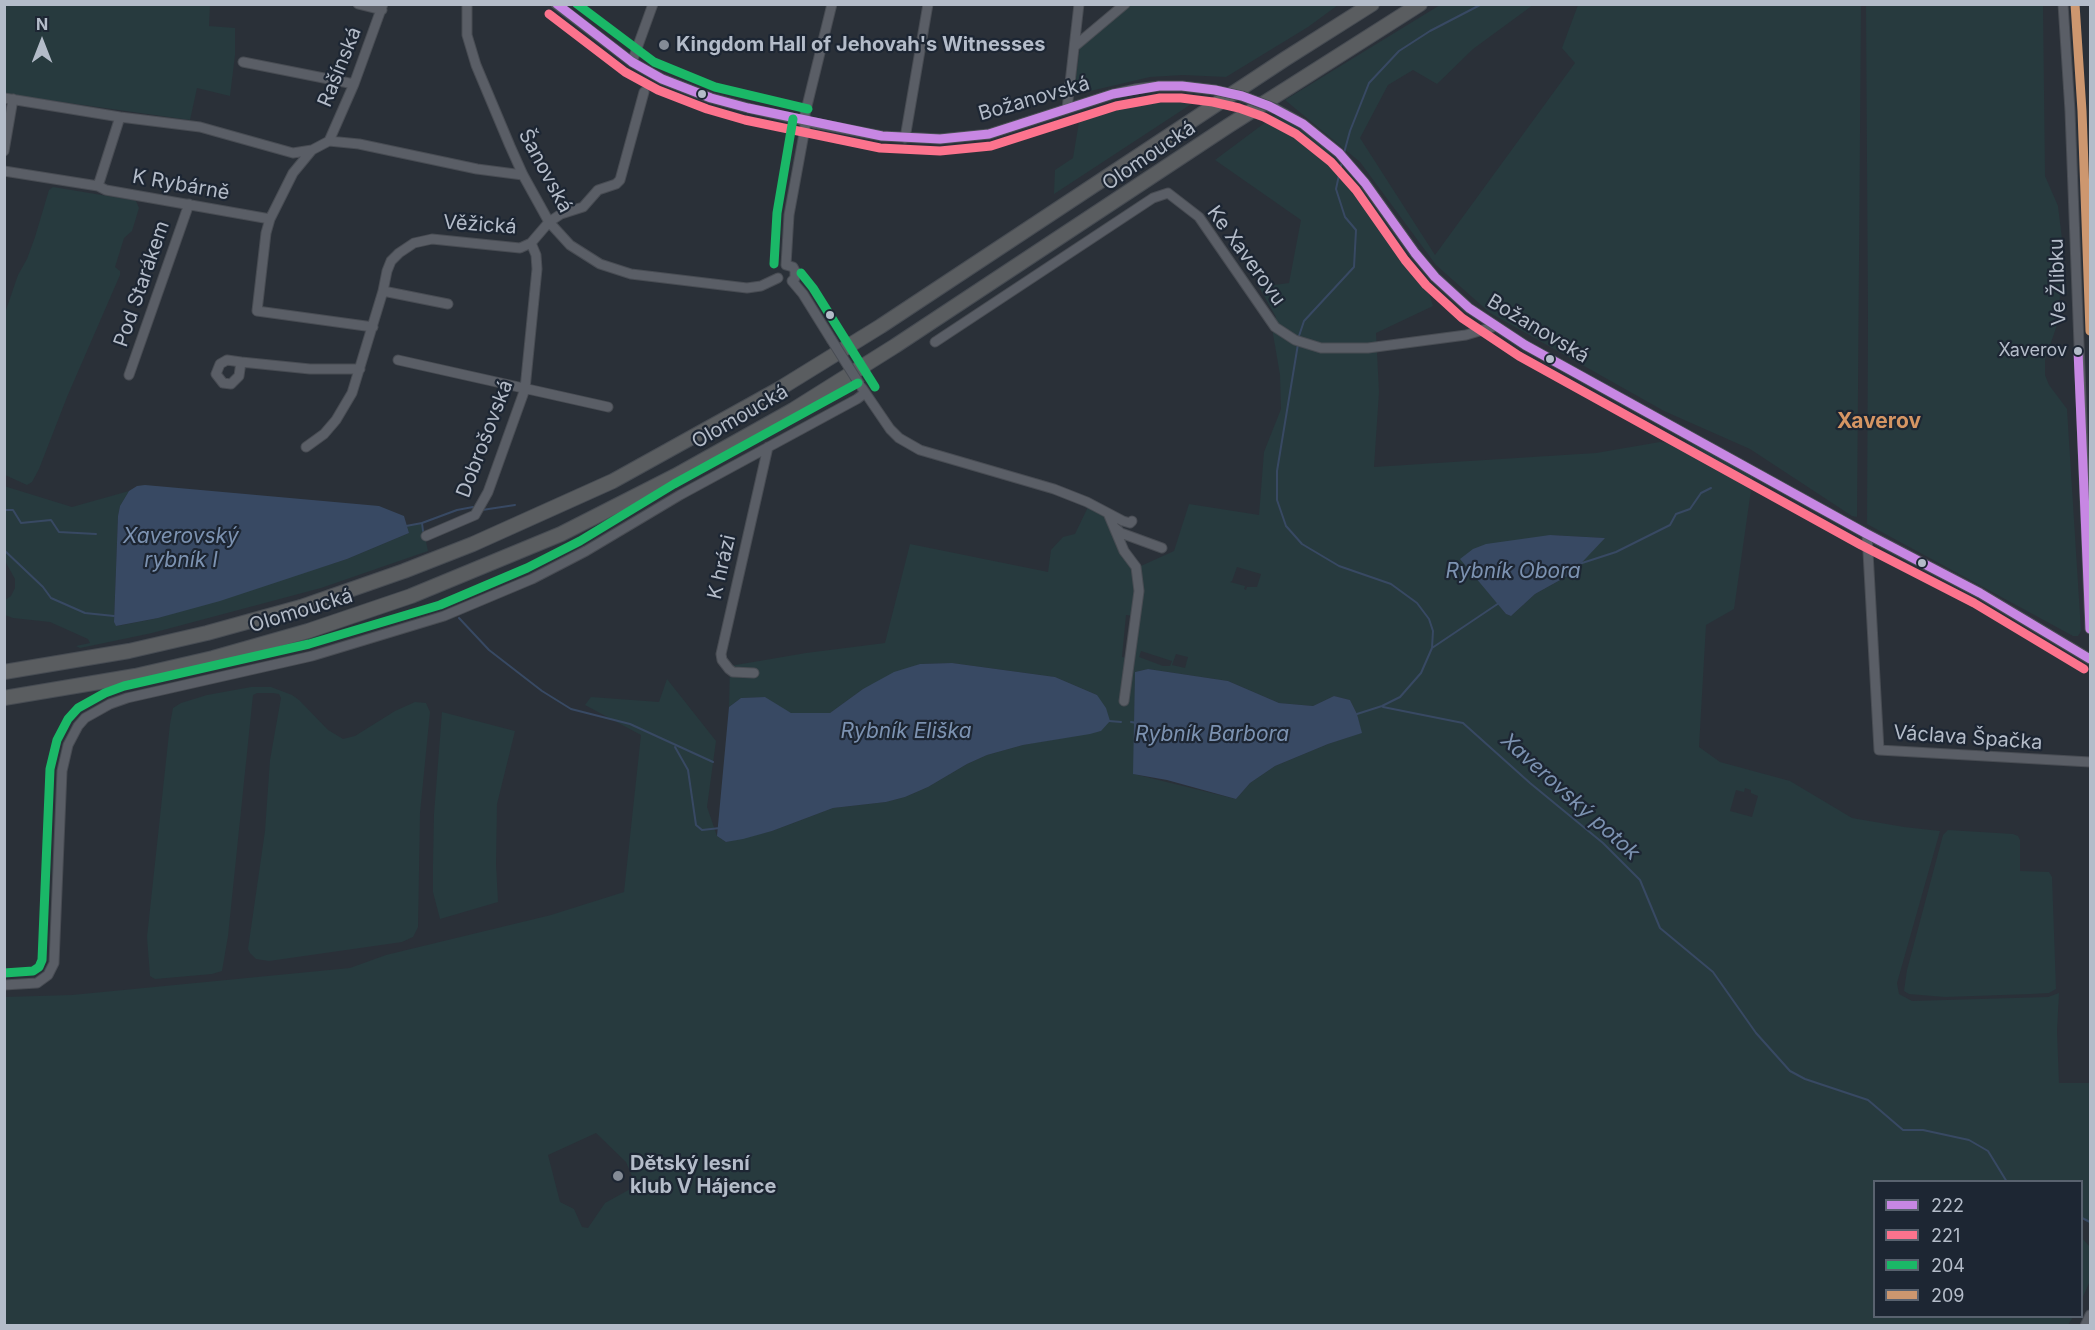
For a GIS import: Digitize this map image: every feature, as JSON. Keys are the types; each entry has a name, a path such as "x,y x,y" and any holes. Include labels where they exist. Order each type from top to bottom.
{"highway":[{"name":"Olomoucká","path":"4,672 129,651 207,633 301,607 463,548 613,481 779,389 881,326 1372,4"},
{"name":"Olomoucká","path":"4,698 146,673 213,658 308,631 411,596 561,534 695,466 821,392 977,293 1237,120 1420,4"}],"street":[{"path":"358,4 382,7"},
{"name":"Šanovská","path":"467,4 467,35 476,65 523,175 549,222 570,245 600,264 631,274 747,288 761,286 778,278"},
{"path":"632,62 653,4"},
{"path":"786,265 789,215 805,114 832,4"},
{"path":"905,138 928,4"},
{"path":"1067,109 1078,4"},
{"path":"1075,46 1125,4"},
{"name":"Ve Žlíbku","path":"2062,4 2070,111 2091,629"},
{"name":"Božanovská","path":"558,5 632,62 662,79 711,98 805,121 882,136 940,139 988,134 1113,94 1151,87 1182,86 1215,90 1242,96 1276,110 1303,124 1343,157 1435,277 1469,308 1525,345 1867,534 1980,593 2091,659"},
{"name":"Rašínská","path":"329,141 354,84 382,7"},
{"path":"243,62 354,84"},
{"path":"531,243 549,222 561,214 583,207 598,190 621,180 644,92"},
{"path":"4,151 9,99 200,127 293,153 312,150 329,141 359,144 477,169 523,175"},
{"path":"98,186 120,117"},
{"path":"312,150 293,173 270,219 263,252 257,311 373,327"},
{"name":"K Rybárně","path":"4,171 98,186 106,190 270,219"},
{"name":"Ke Xaverovu","path":"935,342 1153,198 1168,193 1199,217 1275,327 1298,341 1321,348 1368,348 1466,335 1496,326"},
{"name":"Pod Starákem","path":"129,375 189,204"},
{"name":"Věžická","path":"306,447 324,434 336,420 352,393 391,261 399,253 414,243 432,239 520,248 531,243"},
{"name":"Dobrošovská","path":"426,536 475,515 490,488 525,389 537,269 536,255 531,243"},
{"path":"786,265 793,267 796,275 792,281 785,283 778,278 779,268 786,265"},
{"path":"792,281 803,294 890,429 899,438 920,450 1054,489 1127,523 1132,520"},
{"path":"383,291 448,304"},
{"path":"398,360 608,407"},
{"path":"241,362 310,369 360,369"},
{"path":"4,985 26,985 43,980 54,963 62,771 68,745 85,718 110,704 127,698 312,656 444,616 532,579 857,399 863,389"},
{"name":"K hrázi","path":"754,673 733,672 725,666 721,654 768,447"},
{"path":"1108,513 1124,551 1136,567 1139,591 1124,701"},
{"path":"1113,526 1121,533 1162,548"},
{"name":"Václava Špačka","path":"1867,534 1879,750 2091,762"},
{"path":"2085,1326 2091,1316"}],"green space":[{"path":"4,5 210,5 209,26 235,28 235,55 230,96 197,88 190,120 5,94"},
{"path":"1131,5 1338,5 1308,27 1226,77 1183,75 1150,77 1086,92 1075,85 1080,47"},
{"path":"1440,5 1533,5 1473,49 1437,84 1413,70 1388,85 1360,138 1435,255 1575,63 1562,48 1578,5 1861,5 1857,517 1852,516 1750,449 1664,411 1490,313 1436,265 1360,162 1285,100"},
{"path":"1866,5 2043,5 2045,176 2058,206 2063,247 2057,325 2045,360 2045,375 2049,385 2067,409 2081,631 2078,636 2073,636 1867,524"},
{"path":"1199,99 1054,194 1055,170 1073,158 1080,116 1119,104"},
{"path":"1278,113 1323,146 1360,187 1425,280 1433,306 1376,333 1379,392 1374,467 1596,453 1660,442 1699,445 1753,476 1734,609 1706,625 1699,747 1720,762 1790,781 1852,818 1940,831 1897,983 1899,994 1912,1001 2048,997 2059,993 2057,1031 2059,1083 2090,1083 2090,1224 2083,1219 2083,1180 1873,1180 1873,1318 2072,1318 2068,1325 5,1325 4,997 72,995 350,968 386,955 551,915 624,892 641,735 585,705 591,697 659,702 667,679 716,741 707,807 717,836 726,842 772,831 833,808 886,802 905,797 987,755 1023,745 1101,731 1097,695 1055,677 952,663 920,664 863,689 830,713 794,714 765,697 741,698 729,707 730,666 885,643 910,544 1048,572 1051,550 1063,537 1075,534 1088,507 1105,517 1132,570 1174,551 1189,504 1259,515 1264,452 1281,409 1280,375 1271,322 1276,317 1259,287 1289,283 1301,220 1215,160","holes":["1550,535 1604,538 1571,574 1535,594 1511,616 1506,614 1487,590","1237,567 1261,574 1257,587 1247,587 1246,590 1245,586 1230,582","1126,615 1135,616 1129,658 1122,657","1141,651 1172,661 1170,666 1163,666 1139,657","1176,654 1188,657 1185,668 1172,665","1148,669 1228,681 1279,703 1313,706 1334,696 1350,700 1357,714 1361,733 1275,766 1250,783 1236,799 1134,774 1135,672","1745,788 1758,796 1752,817 1730,811 1736,790 1744,792","596,1133 626,1162 635,1183 634,1187 605,1203 588,1228 582,1227 574,1209 560,1202 548,1155"]},
{"path":"53,187 132,200 136,201 139,208 132,231 124,238 115,267 120,271 120,275 67,397 39,469 32,482 27,485 5,475 5,313 18,275 35,237 49,190"},
{"path":"4,486 72,507 129,491 120,506 118,516 114,622 117,626 158,618 347,559 409,533 407,526 422,523 428,551 321,588 152,633 80,648 76,646 90,643 88,639 50,622 5,615 5,600 11,596 15,588 15,579 5,561"},
{"path":"251,687 271,687 292,695 328,730 343,739 355,736 395,711 415,702 426,703 430,712 420,813 418,927 413,937 402,942 269,961 256,959 250,953 248,949 265,831 270,760 281,698 279,694 257,693 253,695 228,936 222,971 155,979 150,976 147,937 173,708 181,703 207,695"},
{"path":"442,712 515,731 497,804 498,902 440,919 433,892 433,864 434,814"},
{"path":"1948,830 2018,836 2020,871 2049,872 2052,877 2056,989 2049,993 1945,997 1909,994 1904,991 1907,970 1943,835"},
{"path":"2083,1239 2090,1247 2090,1281 2083,1297"}],"water":[{"name":"Xaverovský rybník I","path":"137,486 379,506 404,516 409,533 347,559 220,601 158,618 116,626 114,622 120,506 129,491"},
{"name":"Rybník Obora","path":"1550,535 1605,538 1571,574 1535,594 1511,616 1506,614 1460,559 1473,549 1486,544"},
{"name":"Rybník Eliška","path":"952,663 1055,677 1097,695 1106,708 1110,721 1101,731 1023,745 987,755 905,797 886,802 833,808 772,831 743,839 726,842 717,836 729,707 741,698 765,697 791,713 830,713 863,689 894,672 920,664"},
{"name":"Rybník Barbora","path":"1148,669 1228,681 1279,703 1313,706 1334,696 1350,700 1362,733 1275,766 1250,783 1236,799 1167,780 1133,774 1135,672"}],"waterway":[{"path":"1344,153 1369,83 1399,51 1430,31 1482,4"},
{"path":"1298,339 1304,321 1354,267 1356,230 1345,217 1336,189 1342,161"},
{"path":"1298,344 1277,471 1277,500 1286,526 1302,544 1339,566 1391,584 1417,603 1429,619 1433,631 1432,648 1421,673 1400,697 1357,714"},
{"path":"1579,564 1616,552 1670,525 1676,514 1690,509 1701,493 1711,488"},
{"path":"482,510 515,505"},
{"path":"422,523 457,510 473,507"},
{"path":"4,510 13,510 21,523 51,520 59,532 96,534"},
{"path":"406,526 422,523 423,531"},
{"path":"4,550 43,587 51,598 85,613 114,616"},
{"path":"1432,648 1499,603"},
{"path":"459,618 489,650 542,691 571,709 630,724 713,762"},
{"name":"Xaverovský potok","path":"1383,707 1463,723 1530,783 1603,843 1640,880 1660,928 1713,972 1756,1033 1790,1071 1805,1079 1868,1100 1903,1130 1923,1130 1969,1140 1988,1151 2006,1180"},
{"path":"1109,721 1121,722"},
{"path":"1131,722 1137,723"},
{"path":"675,747 688,770 696,825 702,830 720,828"},
{"name":"Xaverovský potok","path":"2083,1218 2090,1222"}],"transit line":[{"name":"222","path":"557,4 632,62 662,79 711,98 748,108 882,136 940,139 989,134 1113,94 1159,86 1215,90 1242,96 1269,106 1303,124 1339,153 1365,183 1435,277 1469,308 1525,345 1867,534 1980,593 2090,659"},
{"name":"204","path":"577,4 654,62 715,87 808,109"},
{"name":"209","path":"2075,4 2082,111 2090,331"},
{"name":"221","path":"549,14 625,72 658,90 707,109 745,120 880,148 940,151 991,146 1116,106 1160,98 1213,102 1264,117 1296,134 1331,162 1356,190 1405,260 1426,285 1462,318 1519,356 1861,545 1974,603 2084,669"},
{"name":"204","path":"774,264 777,213 793,119"},
{"name":"204","path":"801,273 813,288 875,387"},
{"name":"222","path":"2078,351 2090,629"},
{"name":"204","path":"4,973 33,971 39,967 42,960 50,769 57,740 68,719 78,708 105,693 124,686 309,644 440,605 527,568 580,541 674,484 858,383"}],"place":[{"name":"Kingdom Hall of Jehovah's Witnesses","path":"664,45"},
{"name":"Xaverov","path":"2078,351"},
{"name":"Dětský lesní klub V Hájence","path":"618,1176"}],"district":[{"name":"Xaverov","path":"1879,422"}]}
